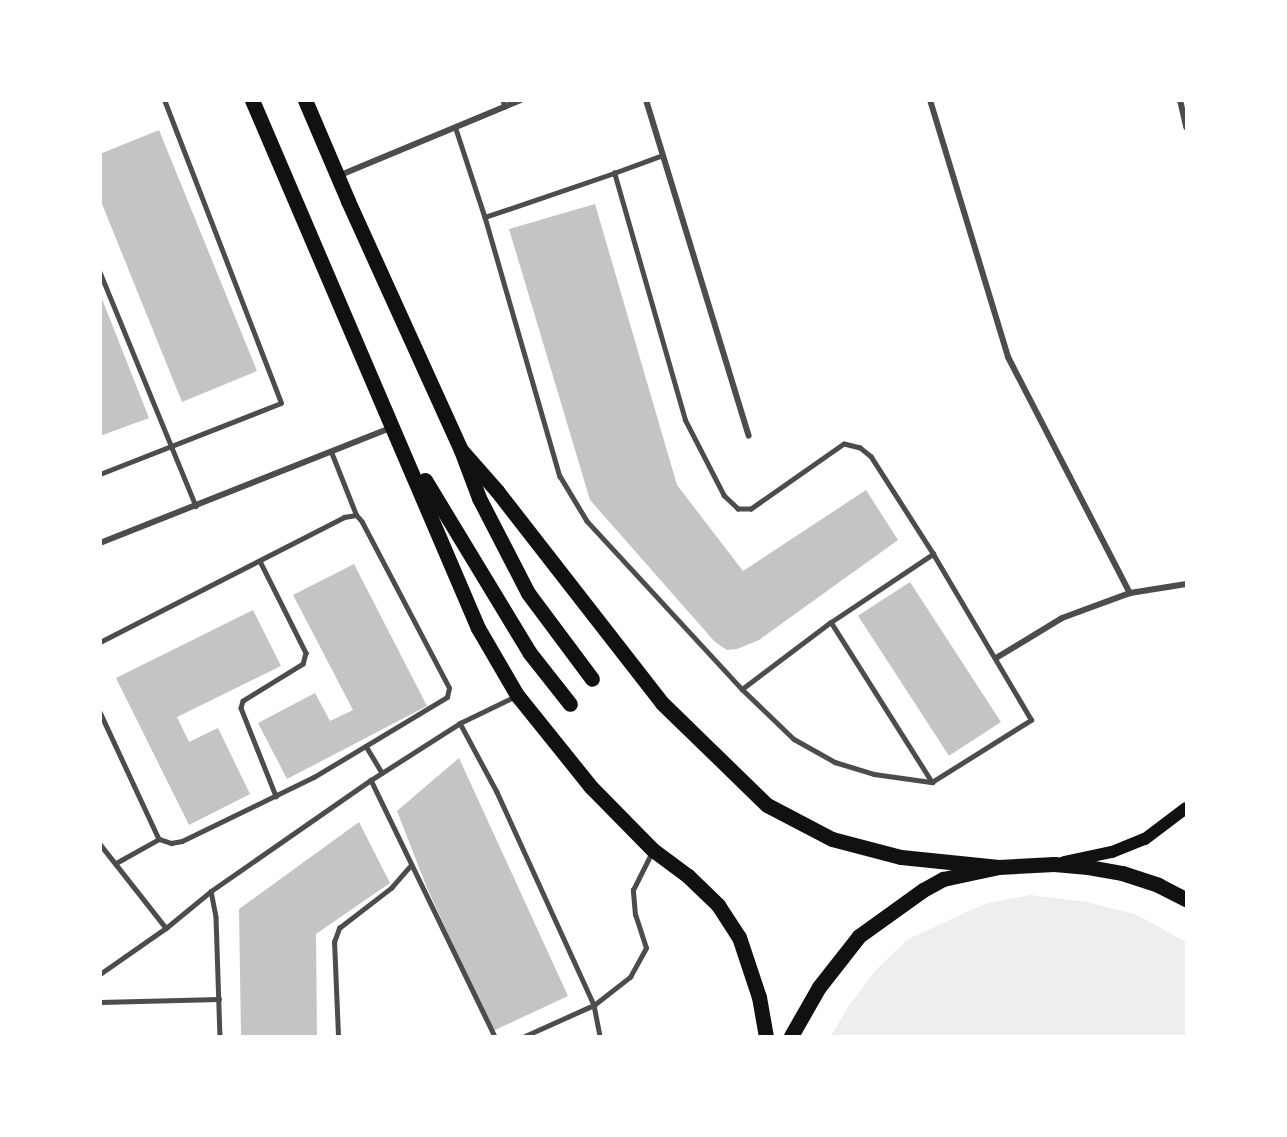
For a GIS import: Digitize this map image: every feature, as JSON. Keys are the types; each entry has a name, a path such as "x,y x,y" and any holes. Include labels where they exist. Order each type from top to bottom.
{"main road":[{"path":"252,100 478,628 517,695 591,787 653,850 688,876 718,905 739,937 759,997 766,1036"},
{"path":"305,100 461,450 479,498 528,593 592,679"},
{"path":"393,427 529,652 570,704"},
{"path":"461,450 497,491 662,703 767,805 832,839 902,857 998,867 1054,864 1112,852 1145,839 1186,808"},
{"path":"1054,864 1122,873 1158,885 1186,899"},
{"path":"791,1036 819,987 859,936 923,890 943,879 998,867"}],"street":[{"path":"337,176 456,129 504,104 521,100"},
{"path":"646,100 749,436"},
{"path":"930,100 1008,357 1130,592"},
{"path":"1180,100 1186,127"},
{"path":"100,543 393,427"},
{"path":"996,658 1062,618 1130,592 1186,584"}],"lane":[{"path":"100,474 280,403 164,100"},
{"path":"456,129 485,217 560,476 587,521 742,689 794,739 835,762 873,774 932,782 1031,720 933,554 871,457 860,448 844,444 751,509 738,509 724,496 685,420 614,173"},
{"path":"485,217 664,154"},
{"path":"100,272 173,445 196,506"},
{"path":"100,712 159,839 171,843 182,841 276,796 366,746 447,697 449,687 362,522 356,515 331,452"},
{"path":"100,642 344,517 356,515"},
{"path":"742,689 831,622 933,554"},
{"path":"260,561 306,653 303,664 243,701 241,708 276,796"},
{"path":"831,622 932,782"},
{"path":"100,975 166,928 211,891 371,780 460,723 517,695"},
{"path":"460,723 497,792 594,1005 600,1036"},
{"path":"366,746 382,773"},
{"path":"371,780 495,1036"},
{"path":"116,863 159,839"},
{"path":"100,844 166,928"},
{"path":"525,1036 594,1005 630,977 646,948 635,915 633,890 653,850"},
{"path":"338,1036 334,942 339,928 391,888 411,865"},
{"path":"211,891 216,917 220,1036"},
{"path":"100,1002 219,999"}],"shaded area":[{"path":"1031,895 1086,902 1135,914 1186,942 1186,1036 831,1036 848,1007 876,970 908,939 987,903"}],"building":[{"path":"159,130 257,371 182,402 100,199 100,154"},
{"path":"595,204 677,485 743,571 866,490 898,540 759,640 737,649 727,650 715,642 590,500 509,229"},
{"path":"100,294 149,418 100,436"},
{"path":"354,564 427,706 287,779 258,723 315,693 330,721 353,710 293,595"},
{"path":"910,582 1001,722 949,756 858,616"},
{"path":"253,610 281,666 177,717 189,742 218,728 250,794 189,825 116,678"},
{"path":"459,758 568,996 493,1031 427,888 397,811"},
{"path":"359,822 390,883 316,934 317,1036 241,1036 239,909"}]}
